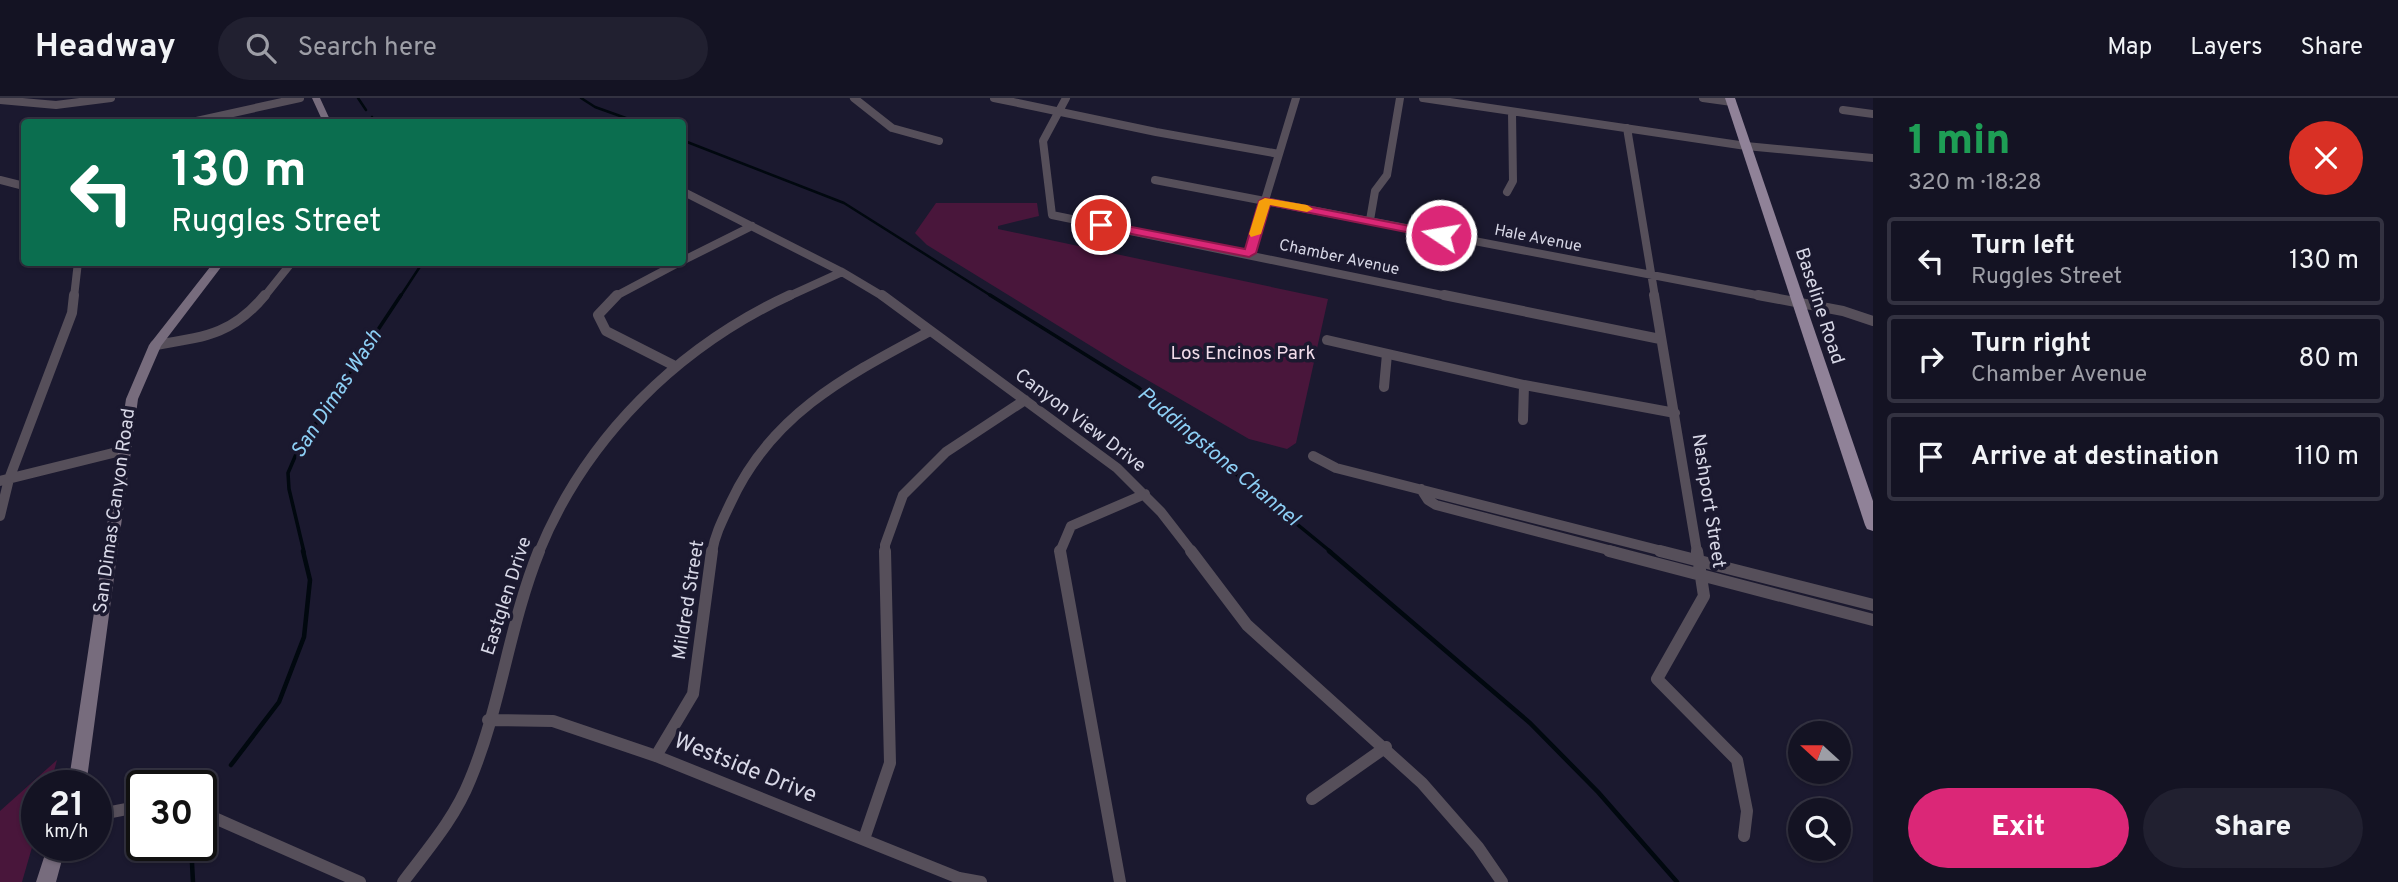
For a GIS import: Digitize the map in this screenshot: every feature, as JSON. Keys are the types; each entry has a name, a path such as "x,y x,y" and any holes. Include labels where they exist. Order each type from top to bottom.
{"main road":[{"name":"Baseline Road","path":"1731,100 1873,525"}],"street":[{"path":"0,100 23,106 59,108 109,98"},
{"path":"206,119 300,98"},
{"path":"316,98 326,119"},
{"path":"854,98 882,125 893,131 939,141"},
{"path":"994,98 1156,132 1279,154"},
{"path":"1059,110 1066,98"},
{"path":"1249,253 1296,98"},
{"path":"1370,220 1375,191 1387,175 1400,98"},
{"path":"1423,98 1787,152 1839,153 1873,158"},
{"path":"1703,98 1731,100"},
{"name":"Chamber Avenue","path":"1059,110 1043,141 1052,215 1249,253 1660,339"},
{"path":"1843,110 1873,114"},
{"path":"1507,192 1513,181 1512,113"},
{"name":"Nashport Street","path":"1627,128 1704,596 1657,679 1737,760 1747,811 1744,836"},
{"path":"0,180 21,185"},
{"name":"Hale Avenue","path":"1155,180 1798,302 1843,311 1873,321"},
{"name":"Canyon View Drive","path":"686,193 879,293 1104,457 1173,524 1243,621 1386,747 1446,807 1488,858 1502,882"},
{"path":"686,259 751,226"},
{"path":"0,516 4,480 72,313 78,266"},
{"name":"San Dimas Canyon Road","path":"79,770 132,399 155,345 217,266"},
{"path":"155,345 212,335 228,329 242,319 288,266"},
{"path":"673,266 613,297 598,315 606,331 675,366"},
{"name":"Eastglen Drive","path":"403,882 451,817 476,767 530,572 548,527 570,485 612,426 675,366 743,320 842,272"},
{"name":"Mildred Street","path":"656,756 693,694 714,539 743,478 789,420 848,375 930,331"},
{"path":"1327,340 1524,385 1675,412"},
{"path":"1384,387 1387,354"},
{"path":"1522,420 1524,385"},
{"path":"863,839 890,763 885,545 889,532 903,495 946,452 1025,400"},
{"path":"4,480 125,450"},
{"path":"1313,456 1336,468 1873,605"},
{"path":"1421,489 1428,500 1436,505 1873,620"},
{"path":"1120,882 1060,550 1071,526 1145,494"},
{"name":"Westside Drive","path":"488,720 552,721 656,756 959,878 981,882"},
{"path":"1312,799 1386,747"},
{"path":"217,820 360,882"},
{"path":"46,882 52,861"}],"green space":[{"name":"Los Encinos Park","path":"936,203 1037,203 1039,216 998,226 998,229 1328,299 1296,443 1287,449 1249,439 1125,367 927,245 915,233"},
{"path":"57,760 54,770 46,770"},
{"path":"21,792 21,861 28,861 22,882 0,882 0,811"}],"waterway":[{"name":"San Dimas Wash","path":"358,98 366,110"},
{"name":"Puddingstone Channel","path":"581,98 595,107 629,119"},
{"name":"Puddingstone Channel","path":"686,142 844,203 993,297"},
{"name":"San Dimas Wash","path":"400,297 420,266"},
{"name":"San Dimas Wash","path":"304,552 289,489 288,473 297,452 401,295"},
{"name":"Puddingstone Channel","path":"990,295 1139,388 1226,466 1331,552"},
{"name":"San Dimas Wash","path":"231,765 279,702 304,637 310,580 303,551"},
{"name":"Puddingstone Channel","path":"1329,551 1530,723 1598,792 1677,882"},
{"name":"San Dimas Wash","path":"192,861 193,882"}],"slow traffic":[{"path":"1255,234 1265,201 1307,209"}],"route":[{"path":"1101,225 1249,253 1265,201 1441,235"}]}
